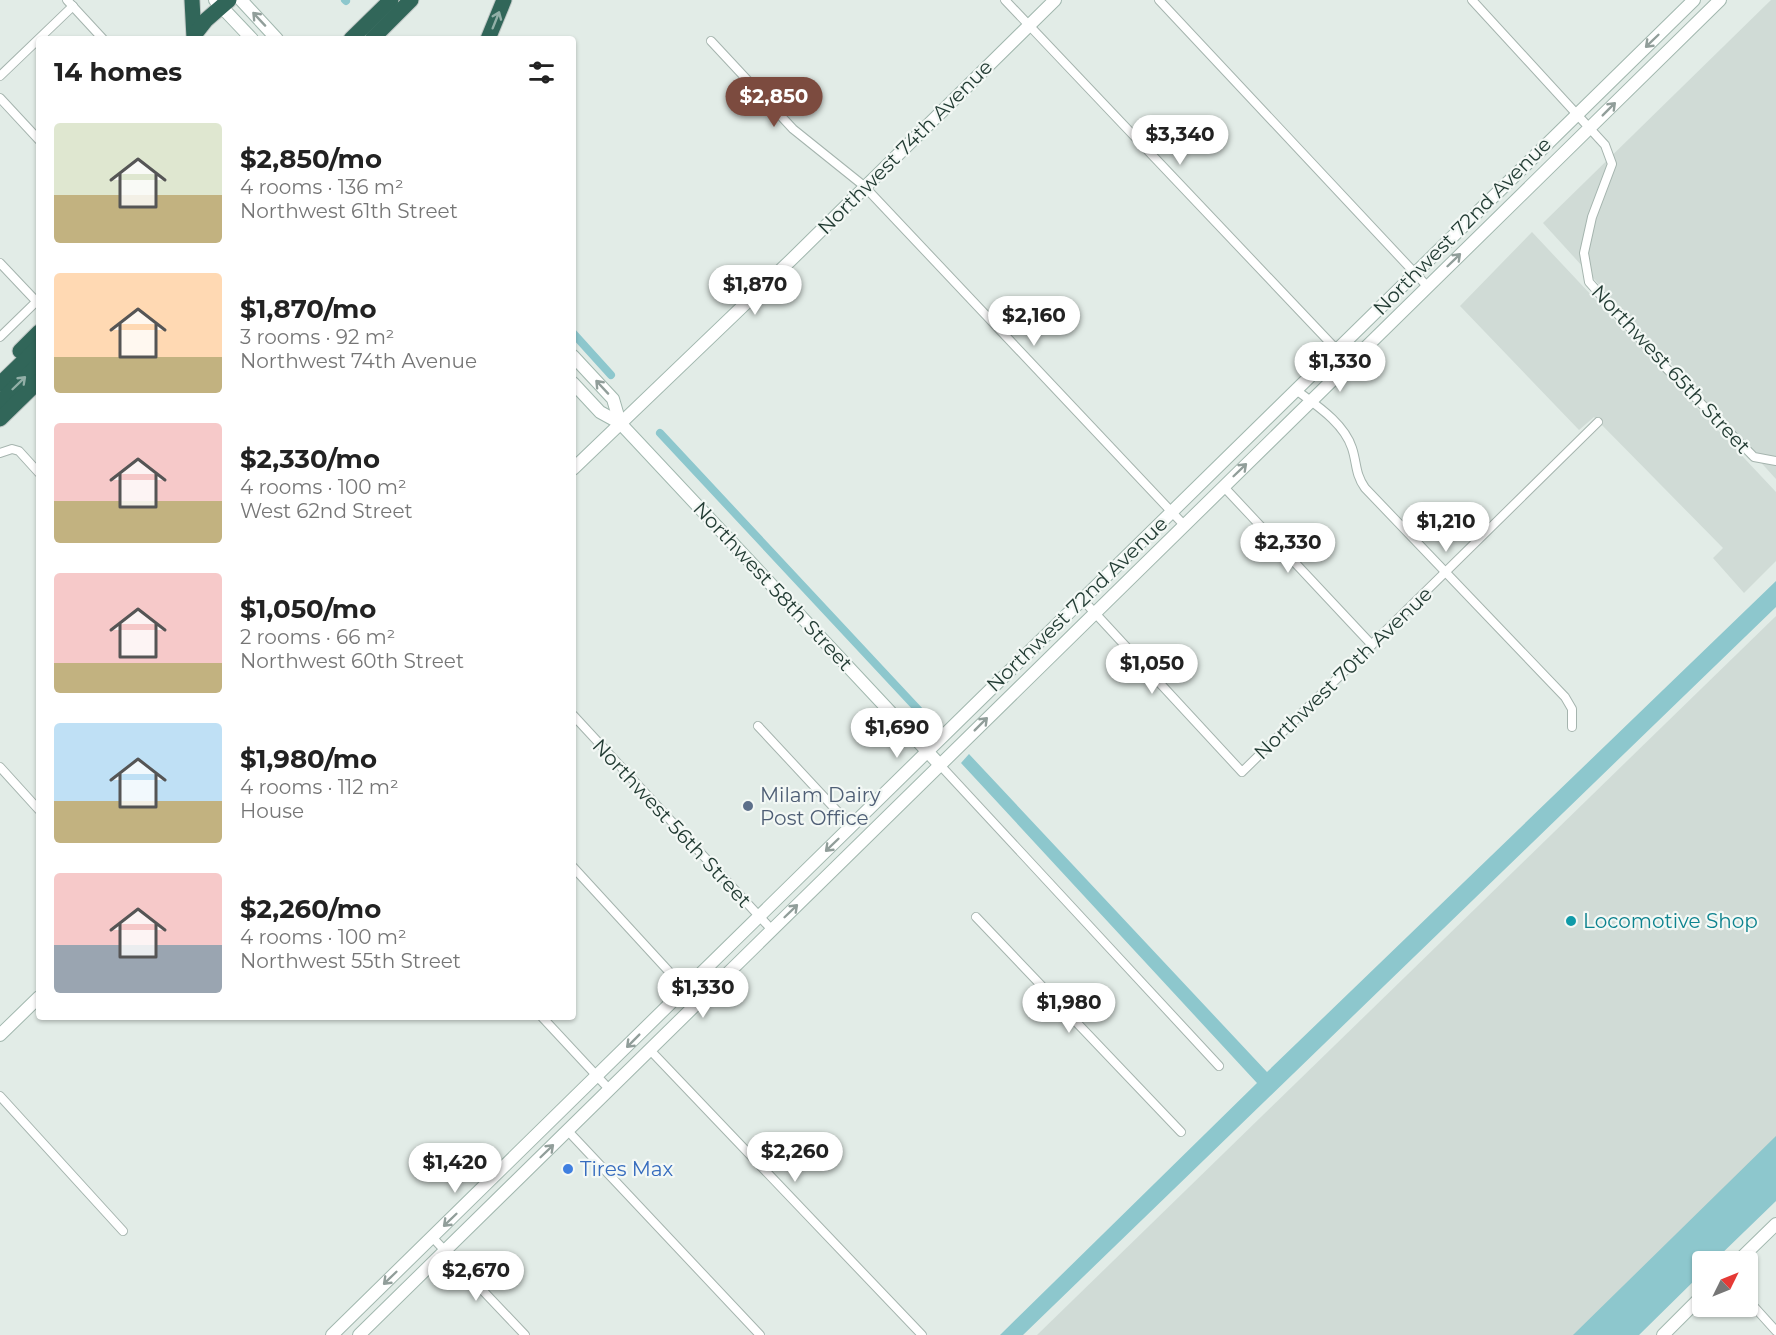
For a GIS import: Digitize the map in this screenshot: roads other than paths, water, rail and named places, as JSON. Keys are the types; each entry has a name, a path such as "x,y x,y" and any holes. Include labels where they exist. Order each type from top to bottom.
{"highway":[{"path":"192,0 194,36"},
{"path":"346,36 382,0"},
{"path":"354,36 391,0"},
{"path":"375,36 411,0"},
{"path":"386,36 422,0"},
{"path":"489,36 504,0"},
{"path":"195,36 222,2"},
{"path":"0,370 36,335"},
{"path":"0,384 36,349"},
{"path":"0,402 36,367"},
{"path":"0,420 36,384"}],"main road":[{"path":"241,0 274,36"},
{"name":"Northwest 74th Avenue","path":"576,466 786,266 864,186 1055,0"},
{"name":"Northwest 72nd Avenue","path":"333,1335 1694,0"},
{"name":"Northwest 72nd Avenue","path":"363,1334 609,1089 1720,0"},
{"path":"222,2 250,36"},
{"name":"Northwest 58th Street","path":"576,359 613,399 620,423"},
{"name":"Northwest 58th Street","path":"576,386 600,412 620,423 940,765"},
{"path":"0,1035 36,999"},
{"path":"1748,1251 1776,1224"},
{"path":"1663,1335 1692,1306"}],"street":[{"path":"1005,0 1337,350"},
{"path":"1159,0 1427,286"},
{"name":"Northwest 65th Street","path":"1472,0 1591,127 1605,145 1612,164 1592,218 1584,252 1589,282 1665,367 1754,457 1776,461"},
{"path":"38,36 70,3 100,36"},
{"path":"0,76 36,38"},
{"path":"711,41 794,129 864,186 1184,525"},
{"path":"0,98 36,137"},
{"path":"0,263 36,298"},
{"path":"0,337 36,302"},
{"path":"1296,390 1327,415 1349,441 1355,469 1365,488 1565,697 1572,709 1572,727"},
{"name":"Northwest 70th Avenue","path":"1094,613 1242,772 1598,422"},
{"path":"0,453 12,449 19,451 36,470"},
{"path":"1223,486 1372,645"},
{"path":"1082,599 1094,613"},
{"name":"Northwest 56th Street","path":"576,718 772,930"},
{"path":"758,726 850,826"},
{"name":"Northwest 58th Street","path":"940,765 1219,1066"},
{"path":"0,767 36,807"},
{"path":"576,870 685,989"},
{"path":"976,917 1181,1132"},
{"path":"545,1020 609,1089"},
{"path":"650,1050 922,1335"},
{"path":"0,1096 123,1231"},
{"path":"568,1131 760,1335"},
{"path":"432,1237 525,1335"},
{"path":"1758,1311 1776,1331"},
{"path":"350,1318 363,1334"}],"water":[{"path":"1776,581 1776,607 1023,1335 1000,1335 1257,1083 961,763 969,754 1267,1072"},
{"path":"1776,1136 1776,1201 1724,1251 1692,1251 1692,1283 1639,1335 1573,1335"}],"waterway":[{"path":"576,336 611,375"},
{"path":"660,433 926,718"}],"place":[{"name":"Milam Dairy Post Office","path":"748,806"},
{"name":"Locomotive Shop","path":"1571,921"},
{"name":"Tires Max","path":"568,1169"}]}
